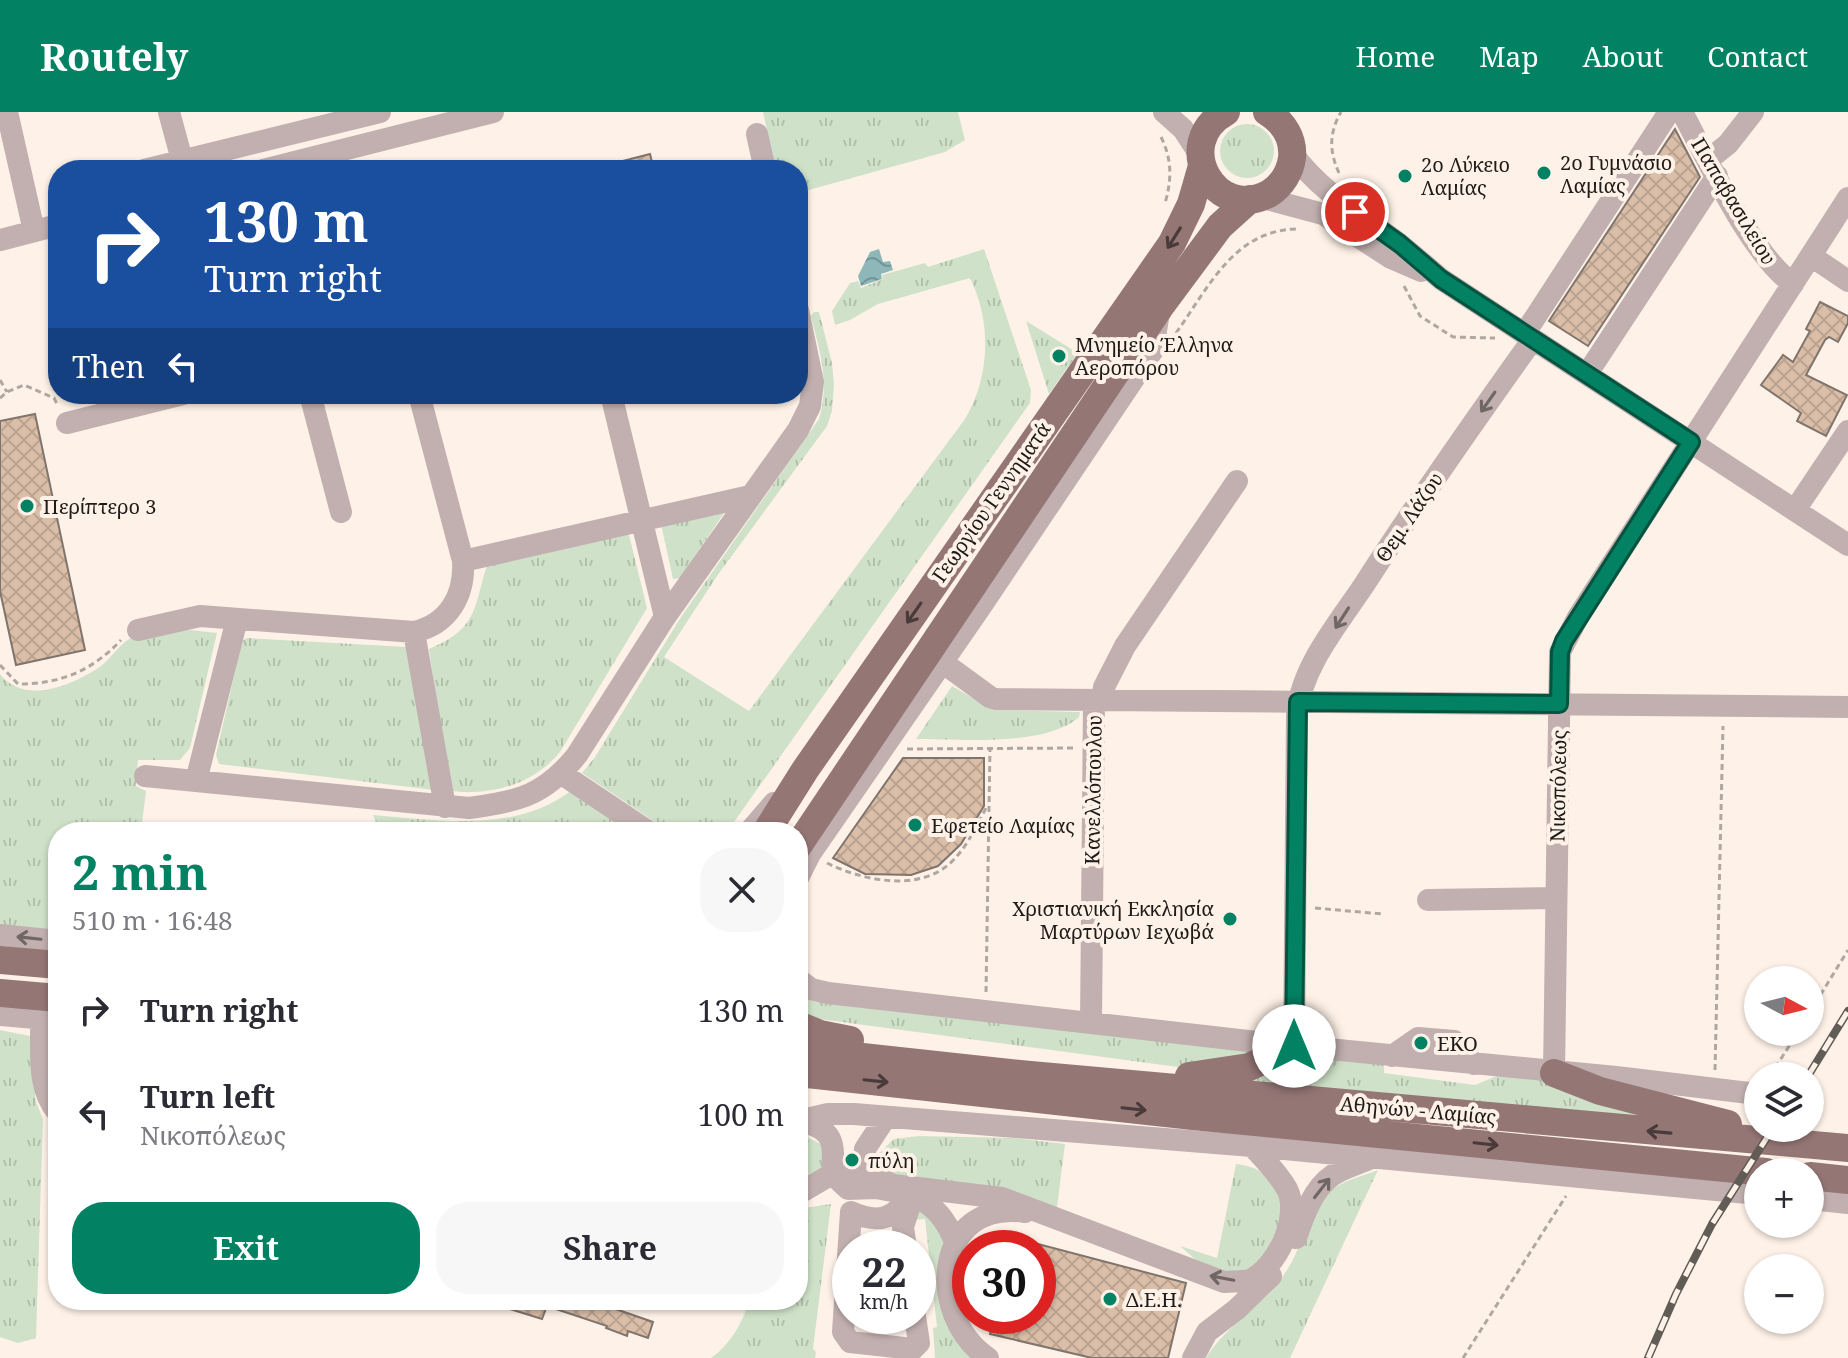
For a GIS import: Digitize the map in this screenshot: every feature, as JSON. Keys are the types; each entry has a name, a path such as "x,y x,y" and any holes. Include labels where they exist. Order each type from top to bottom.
{"main road":[{"name":"Γεωργίου Γεννηματά","path":"772,822 805,770 1172,243 1191,204 1205,132 1215,119 1226,112"},
{"path":"1267,112 1283,126 1292,147"},
{"name":"Γεωργίου Γεννηματά","path":"808,844 1160,307 1220,226 1254,198 1273,191 1283,181 1290,167 1299,112"},
{"path":"1201,160 1209,180 1220,191 1234,198 1254,198"},
{"path":"0,960 48,964"},
{"path":"0,993 48,1011"},
{"path":"808,1029 853,1040 988,1058 1030,1075"},
{"path":"1082,1080 1223,1073 1249,1067 1294,1046"},
{"name":"Αθηνών - Λαμίας","path":"808,1051 1082,1080 1744,1139"},
{"path":"1554,1073 1600,1091 1724,1123 1744,1132"},
{"name":"Αθηνών - Λαμίας","path":"808,1074 1744,1170"},
{"name":"Αθηνών - Λαμίας","path":"1777,1142 1848,1148"},
{"path":"1824,1177 1848,1180"}],"street":[{"path":"7,112 34,231"},
{"path":"169,112 182,160 380,112"},
{"path":"337,160 493,112"},
{"path":"1164,112 1183,129 1201,160"},
{"name":"Θεμ. Λάζου","path":"1298,702 1317,656 1527,341 1669,112"},
{"name":"Παπαβασιλείου","path":"1682,112 1768,263 1793,284"},
{"path":"1587,374 1712,168 1753,112"},
{"path":"757,134 763,160"},
{"path":"1292,147 1310,176 1333,196 1527,341 1587,374 1848,545"},
{"path":"1254,198 1323,214 1391,258 1441,279"},
{"name":"Νικοπόλεως","path":"1554,1073 1560,652 1564,641 1848,198"},
{"path":"0,240 48,228"},
{"path":"1811,256 1848,281"},
{"path":"808,845 883,749 1153,350 1160,307"},
{"path":"145,776 445,807 469,808 508,803 534,794 562,774 577,755 665,617 798,430 810,406 813,382 808,358"},
{"path":"67,423 143,404"},
{"path":"313,404 341,512"},
{"path":"138,630 200,616 414,632 433,626 454,606 461,589 463,561 422,404"},
{"path":"613,404 665,617"},
{"path":"1795,510 1848,431"},
{"path":"1098,701 1125,646 1237,481"},
{"path":"463,561 750,496"},
{"path":"196,781 237,619"},
{"path":"414,632 445,807"},
{"path":"942,662 992,698 1848,707"},
{"name":"Κανελλόπουλου","path":"1091,1023 1094,748 1098,701"},
{"path":"1294,1046 1298,702"},
{"path":"758,822 805,770"},
{"path":"562,774 634,822"},
{"path":"1428,900 1556,898"},
{"path":"0,935 48,940"},
{"path":"808,987 822,992 1294,1046 1744,1092"},
{"path":"0,1015 48,1013"},
{"path":"48,1042 43,1079 48,1098"},
{"path":"808,1119 841,1113 1252,1146 1744,1193"},
{"path":"852,1181 865,1149 886,1117"},
{"path":"808,1124 830,1136 852,1181 913,1195 931,1204 948,1224 952,1234"},
{"path":"808,1193 852,1181 1002,1198 1224,1282 1249,1280 1266,1267 1280,1247 1290,1227 1292,1207 1287,1190 1252,1146"},
{"path":"1193,1358 1207,1332 1237,1309 1278,1270 1292,1249 1303,1217 1316,1193 1331,1176 1373,1157"},
{"path":"903,1230 913,1195"},
{"path":"850,1230 851,1212 859,1216 887,1218 897,1214 913,1195"},
{"path":"1824,1200 1848,1203"},
{"path":"965,1230 984,1217 999,1212 1014,1210 1046,1214"},
{"path":"952,1257 947,1282 952,1312"},
{"path":"844,1334 850,1342 913,1349 919,1343 918,1334"},
{"path":"963,1334 973,1348 988,1358"}],"path":[{"path":"1172,337 1242,246 1269,232 1305,228"},
{"path":"1404,285 1420,316 1453,337 1527,341"},
{"path":"0,380 7,392"},
{"path":"0,398 24,385 48,395"},
{"path":"57,404 67,423"},
{"path":"0,665 18,684 42,684 70,677 91,666 122,639 138,630"},
{"path":"1715,1089 1723,706"},
{"path":"985,1011 990,748"},
{"path":"883,749 1094,748"},
{"path":"808,852 855,875 921,879 949,865 988,804"},
{"path":"1295,906 1383,914"},
{"path":"1824,989 1848,950"},
{"path":"1463,1358 1559,1205 1581,1177"}],"green space":[{"path":"763,112 958,112 965,140 945,152 808,190 808,160 774,160"},
{"path":"1247,124 1266,132 1274,151 1266,170 1247,178 1228,170 1220,151 1228,132"},
{"path":"984,249 1031,390 1030,403 734,822 655,822 582,773 595,757 681,617 819,419 824,380 811,316 814,312 819,312 832,363 832,411 827,426 717,576 664,657 749,711 965,419 973,403 983,368 985,331 970,278 878,304 835,325 832,311 850,283 858,281 861,288 883,279 882,275 925,263 928,267"},
{"path":"1026,321 1078,353 1049,394"},
{"path":"726,510 680,578 673,579 661,524"},
{"path":"628,531 647,608 560,752 537,773 510,786 481,792 450,791 429,649 465,625 475,606 487,565"},
{"path":"182,629 217,633 190,748 180,760 138,760 136,786 146,791 142,822 48,822 48,930 0,926 0,674 10,684 22,689 49,689 90,673 124,643 151,632"},
{"path":"247,638 407,647 434,790 219,764 216,755 242,641"},
{"path":"952,686 993,710 1080,712 1079,717 1064,727 1025,737 916,739"},
{"path":"572,790 619,822 376,822 373,815 476,821 501,819 550,804"},
{"path":"808,999 1263,1052 1198,1068 1178,1067 819,1019 808,1015"},
{"path":"0,1030 30,1036 36,1102 43,1119 36,1338 18,1343 0,1337"},
{"path":"1310,1056 1384,1064 1384,1073 1475,1085 1499,1075 1541,1080 1695,1123 1220,1079 1290,1058"},
{"path":"919,1136 1014,1138 1065,1144 1057,1207 1009,1193 917,1182 884,1170 871,1161 894,1139"},
{"path":"808,1138 823,1145 826,1165 808,1175"},
{"path":"1236,1164 1256,1169 1269,1179 1285,1212 1262,1261 1232,1276 1206,1269 1180,1246 1217,1258"},
{"path":"1378,1170 1290,1358 1206,1358 1224,1335 1266,1296 1285,1273 1320,1201 1339,1185"},
{"path":"831,1204 813,1349 815,1358 711,1358 735,1332 746,1310 808,1310 808,1207"},
{"path":"929,1205 948,1242 944,1265 952,1286 952,1334 970,1334 979,1358 935,1358 936,1230 926,1230 925,1219 913,1220 912,1212"}],"water":[{"path":"879,249 883,262 890,261 893,270 881,274 882,279 861,286 858,276 870,252"}],"building":[{"path":"1675,129 1700,177 1588,346 1549,321"},
{"path":"650,154 652,160 627,160"},
{"path":"1820,302 1848,316 1848,323 1838,342 1829,337 1825,340 1806,375 1847,395 1826,436 1797,421 1801,413 1761,385 1783,355 1793,362 1810,331 1806,329"},
{"name":"Περίπτερο 3","path":"35,414 85,650 16,665 0,591 0,421"},
{"name":"Εφετείο Λαμίας","path":"903,758 984,758 984,806 961,844 938,866 911,875 865,874 833,858"},
{"name":"Δ.Ε.Η.","path":"1056,1249 1186,1283 1168,1358 1092,1358 990,1334 1056,1334"},
{"path":"513,1310 545,1310 542,1319"},
{"path":"559,1310 618,1310 653,1322 648,1338 628,1331 627,1336"}],"railway":[{"path":"1817,1062 1848,1011"},
{"path":"1648,1358 1712,1224 1764,1142"}],"place":[{"name":"2ο Γυμνάσιο Λαμίας","path":"1544,173"},
{"name":"2ο Λύκειο Λαμίας","path":"1405,176"},
{"name":"Μνημείο Έλληνα Αεροπόρου","path":"1059,356"},
{"name":"Περίπτερο 3","path":"27,506"},
{"name":"Εφετείο Λαμίας","path":"915,825"},
{"name":"Χριστιανική Εκκλησία Μαρτύρων Ιεχωβά","path":"1230,919"},
{"name":"EKO","path":"1421,1043"},
{"name":"πύλη","path":"852,1160"},
{"name":"Δ.Ε.Η.","path":"1110,1299"}],"route":[{"path":"1294,1046 1298,702 1559,704 1560,652 1564,641 1691,442 1441,279 1400,244 1355,212"}]}
